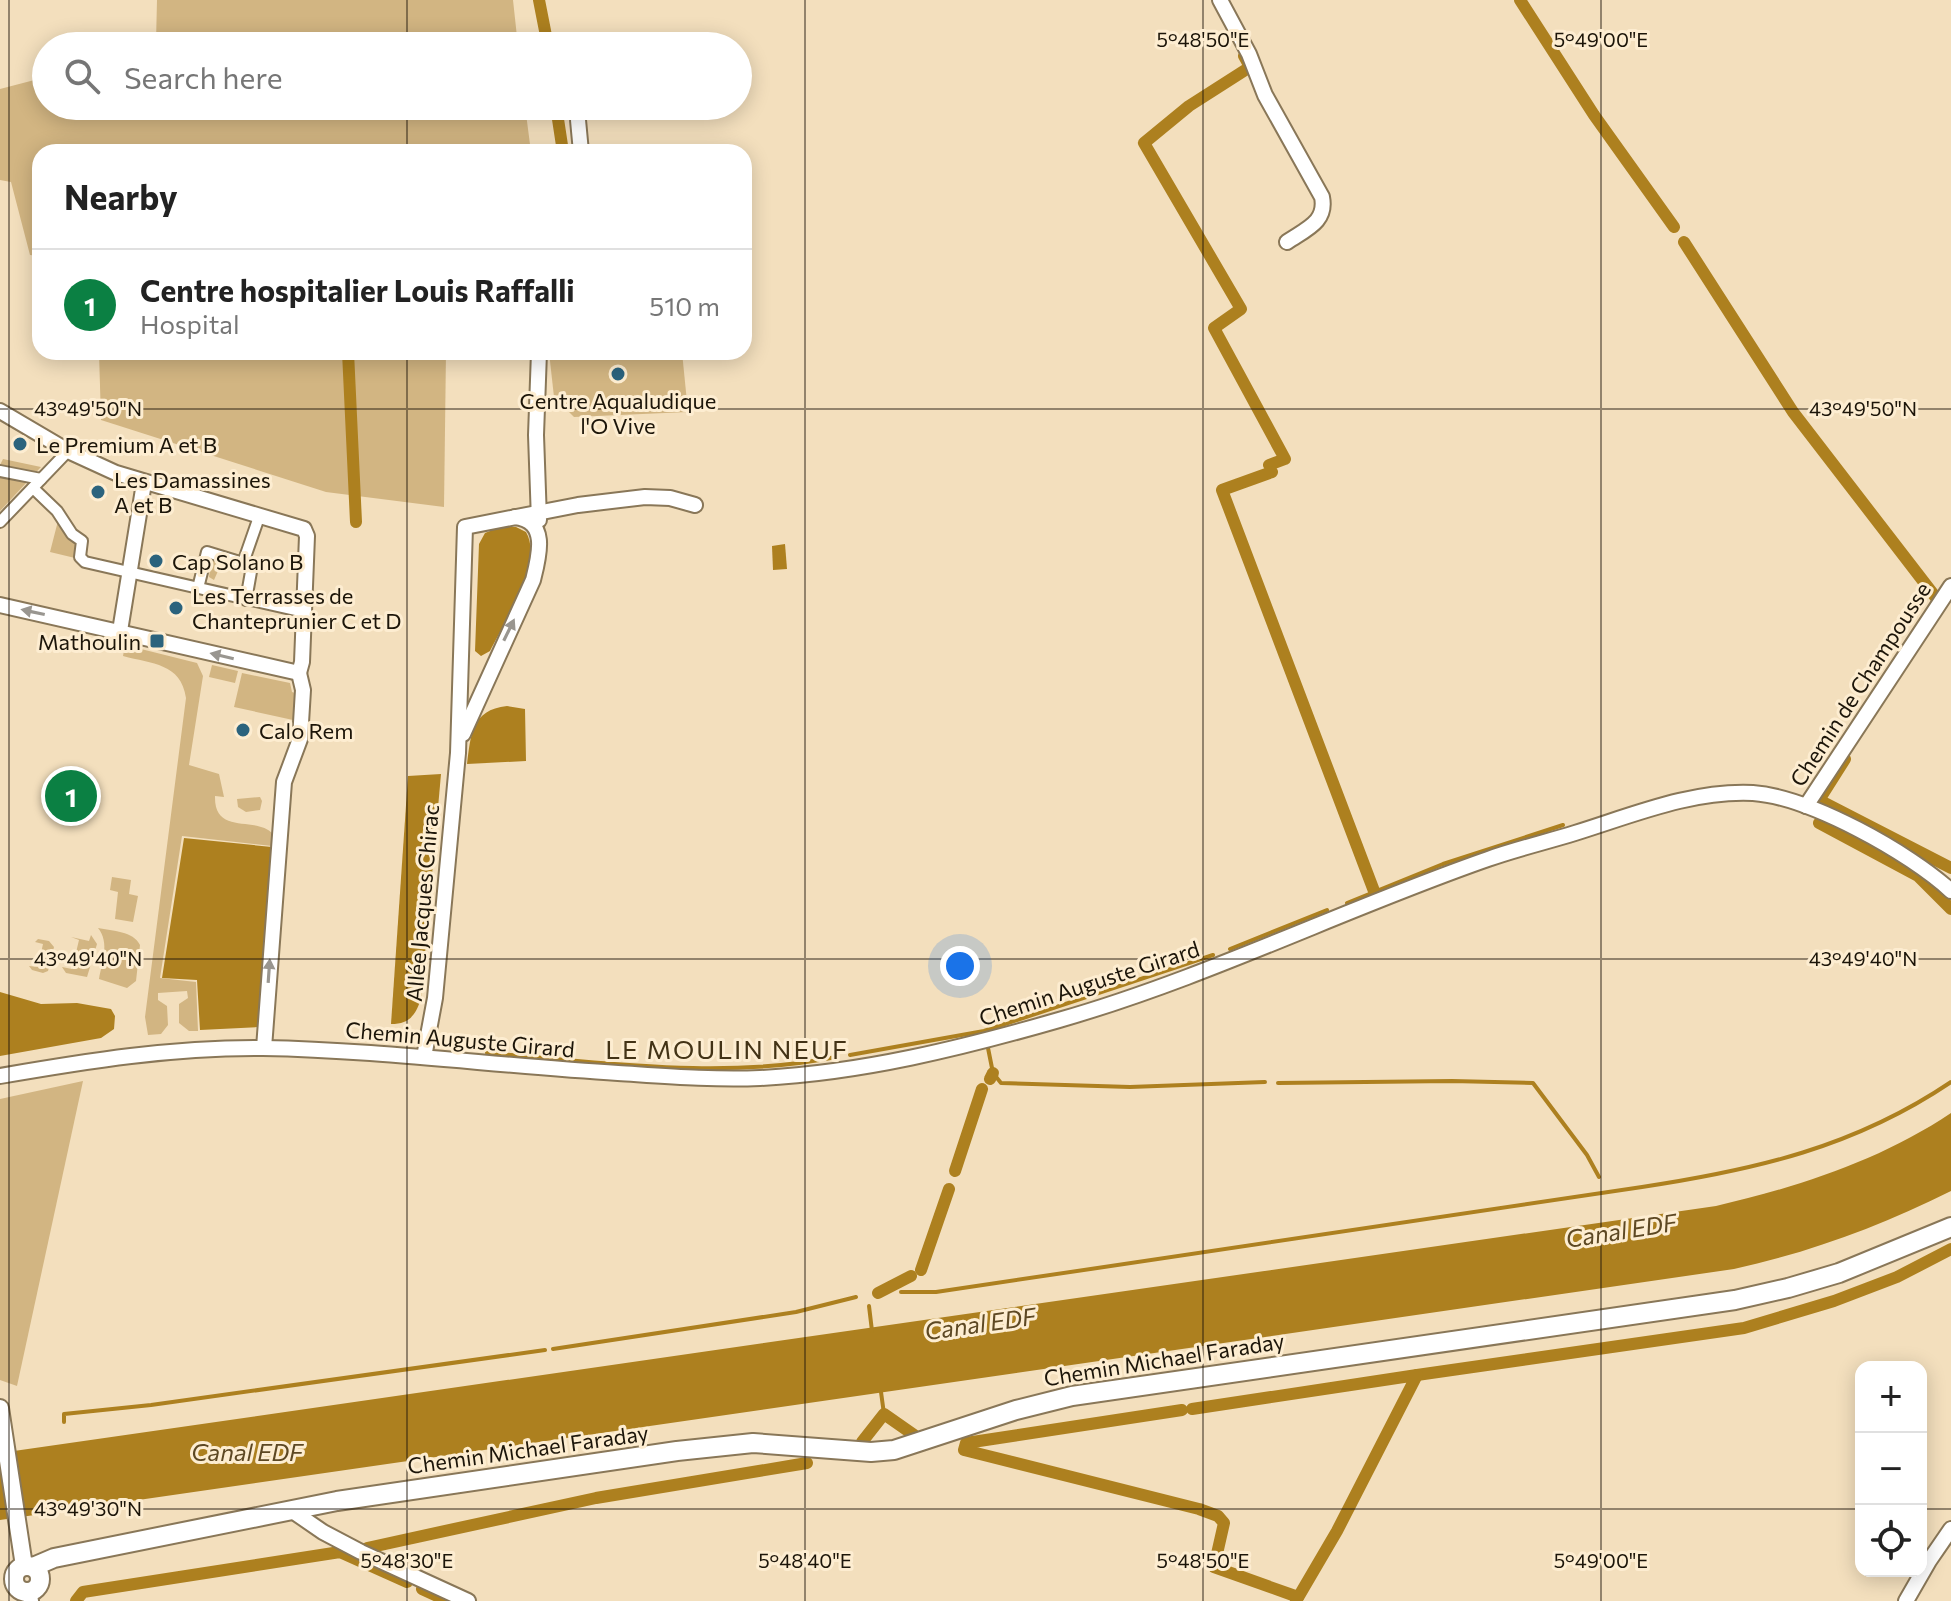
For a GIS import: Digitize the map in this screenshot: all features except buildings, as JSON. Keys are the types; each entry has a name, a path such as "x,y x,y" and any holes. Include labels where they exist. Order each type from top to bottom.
{"main road":[{"name":"Chemin Michael Faraday","path":"21,1579 96,1551 337,1501 734,1444 775,1443 871,1452 894,1450 1016,1410 1072,1396 1438,1341 1639,1315 1764,1294 1839,1273 1951,1227"}],"street":[{"path":"1220,0 1249,54 1265,95 1322,197 1324,207 1319,220 1287,242"},
{"path":"578,120 580,144"},
{"name":"Allée Jacques Chirac","path":"458,753 469,716 533,580 540,540 536,435 539,360"},
{"path":"0,411 68,451 144,483 302,528 306,532 302,662 299,673 303,690 300,739 284,782 264,1048"},
{"path":"0,522 68,451"},
{"path":"0,471 37,484 72,534 82,541 81,561 304,612"},
{"path":"120,631 144,483"},
{"path":"512,517 645,497 670,498 695,505"},
{"path":"198,588 207,552 243,563 259,517"},
{"path":"512,517 533,523 540,540"},
{"name":"Allée Jacques Chirac","path":"424,1057 437,984 458,753 465,527 512,517"},
{"path":"246,600 252,566 247,565"},
{"name":"Chemin de Champousse","path":"1806,806 1951,586"},
{"path":"0,605 299,673"},
{"path":"461,653 469,667 483,669 493,664"},
{"name":"Chemin Auguste Girard","path":"0,1076 155,1052 264,1048 715,1078 783,1076 902,1058 980,1042 1067,1018 1157,987 1488,859 1680,801 1725,794 1768,795 1806,806 1920,866 1951,891"},
{"path":"2,1414 21,1547 21,1579"},
{"path":"291,1510 323,1532 361,1552 468,1601"},
{"path":"1906,1601 1951,1529"}],"shaded area":[{"path":"157,0 513,0 516,32 156,32"},
{"path":"32,81 32,120 527,120 530,144 32,144 30,255 11,182 0,180 0,89"},
{"path":"99,360 446,360 444,507 326,492 101,420"},
{"name":"Centre Aqualudique l'O Vive","path":"550,360 683,360 688,412 574,417 554,397"},
{"path":"3,459 41,467 0,511 0,465"},
{"path":"59,517 68,536 79,543 75,558 50,552"},
{"path":"208,554 227,560 230,565 229,569 218,571 214,580 209,577 210,570 205,560"},
{"path":"125,645 197,663 203,676 189,765 219,774 224,797 215,796 221,816 228,821 266,829 273,834 272,846 182,836 160,978 196,982 198,1031 189,1031 179,1023 179,1004 188,998 187,991 158,993 158,1000 167,1006 168,1025 161,1034 148,1035 145,1017 186,698 183,686 172,671 123,656"},
{"path":"212,665 238,671 235,683 209,677"},
{"path":"242,673 290,683 295,693 293,720 234,707"},
{"path":"260,797 260,810 246,812 238,807 237,799"},
{"path":"112,877 131,880 129,894 138,896 133,922 115,919 118,892 110,890"},
{"path":"98,928 128,934 140,945 136,981 127,988 99,979 104,940"},
{"path":"91,935 97,944 87,977 66,973 62,967 72,969 79,940 71,937 89,941"},
{"path":"38,939 49,941 54,947 48,971 43,973 29,966 38,967 43,944 35,942"},
{"path":"83,1081 17,1386 0,1380 0,1099"}],"water":[{"path":"500,527 516,527 526,532 530,559 512,609 490,651 481,656 475,651 479,544 485,533"},
{"path":"785,544 787,569 773,570 772,546"},
{"path":"495,708 525,709 526,761 467,764 472,734 480,718"},
{"path":"441,774 421,999 410,1018 391,1024 408,776"},
{"path":"184,838 272,847 259,1027 200,1030 197,980 162,978"},
{"path":"0,992 41,1004 77,1003 111,1009 115,1016 114,1029 101,1038 0,1056"},
{"name":"Canal EDF","path":"1951,1113 1951,1191 1845,1237 1734,1269 0,1520 0,1453 1716,1206 1838,1170 1896,1145"}],"waterway":[{"path":"539,0 545,32"},
{"path":"1520,0 1594,115 1674,227"},
{"path":"1244,56 1250,67 1189,106 1144,143 1241,309 1214,328 1285,459 1269,465"},
{"path":"558,120 562,144"},
{"path":"1684,242 1793,412 1937,599"},
{"path":"348,360 356,522"},
{"path":"1272,472 1222,490 1374,891"},
{"path":"1845,759 1819,800 1951,868"},
{"path":"1819,823 1918,876 1951,909"},
{"path":"1347,903 1443,864 1563,825"},
{"path":"1230,949 1327,910"},
{"path":"850,1055 984,1031 1213,955"},
{"path":"988,1048 993,1073 1001,1083 1130,1087 1265,1082"},
{"path":"487,1053 706,1068 793,1064 836,1057"},
{"path":"990,1079 993,1073"},
{"path":"901,1292 936,1292 1724,1173 1841,1139 1915,1104 1951,1082"},
{"path":"1278,1083 1533,1083 1587,1155 1599,1177"},
{"path":"955,1171 982,1089"},
{"path":"921,1270 949,1189"},
{"path":"1417,1375 1744,1328 1834,1301 1897,1277 1951,1249"},
{"path":"878,1293 911,1276"},
{"path":"553,1349 796,1312 856,1297"},
{"path":"869,1306 872,1331"},
{"path":"64,1422 64,1414 151,1405 545,1350"},
{"path":"1192,1409 1417,1375 1337,1531 1296,1601"},
{"path":"881,1392 884,1414"},
{"path":"1182,1410 966,1443 964,1450 1218,1516 1224,1523 1214,1567 1298,1597"},
{"path":"862,1442 884,1414 914,1435"},
{"path":"367,1548 596,1498 807,1463"},
{"path":"76,1601 83,1592 340,1552 407,1582"},
{"path":"422,1589 448,1601"}],"place":[{"name":"Centre Aqualudique l'O Vive","path":"618,374"},
{"name":"Le Premium A et B","path":"20,444"},
{"name":"Les Damassines A et B","path":"98,492"},
{"name":"Cap Solano B","path":"156,561"},
{"name":"Les Terrasses de Chanteprunier C et D","path":"176,608"},
{"name":"Mathoulin","path":"157,641"},
{"name":"Calo Rem","path":"243,730"},
{"name":"Centre hospitalier Louis Raffalli","path":"71,796"}],"district":[{"name":"LE MOULIN NEUF","path":"727,1048"}]}
